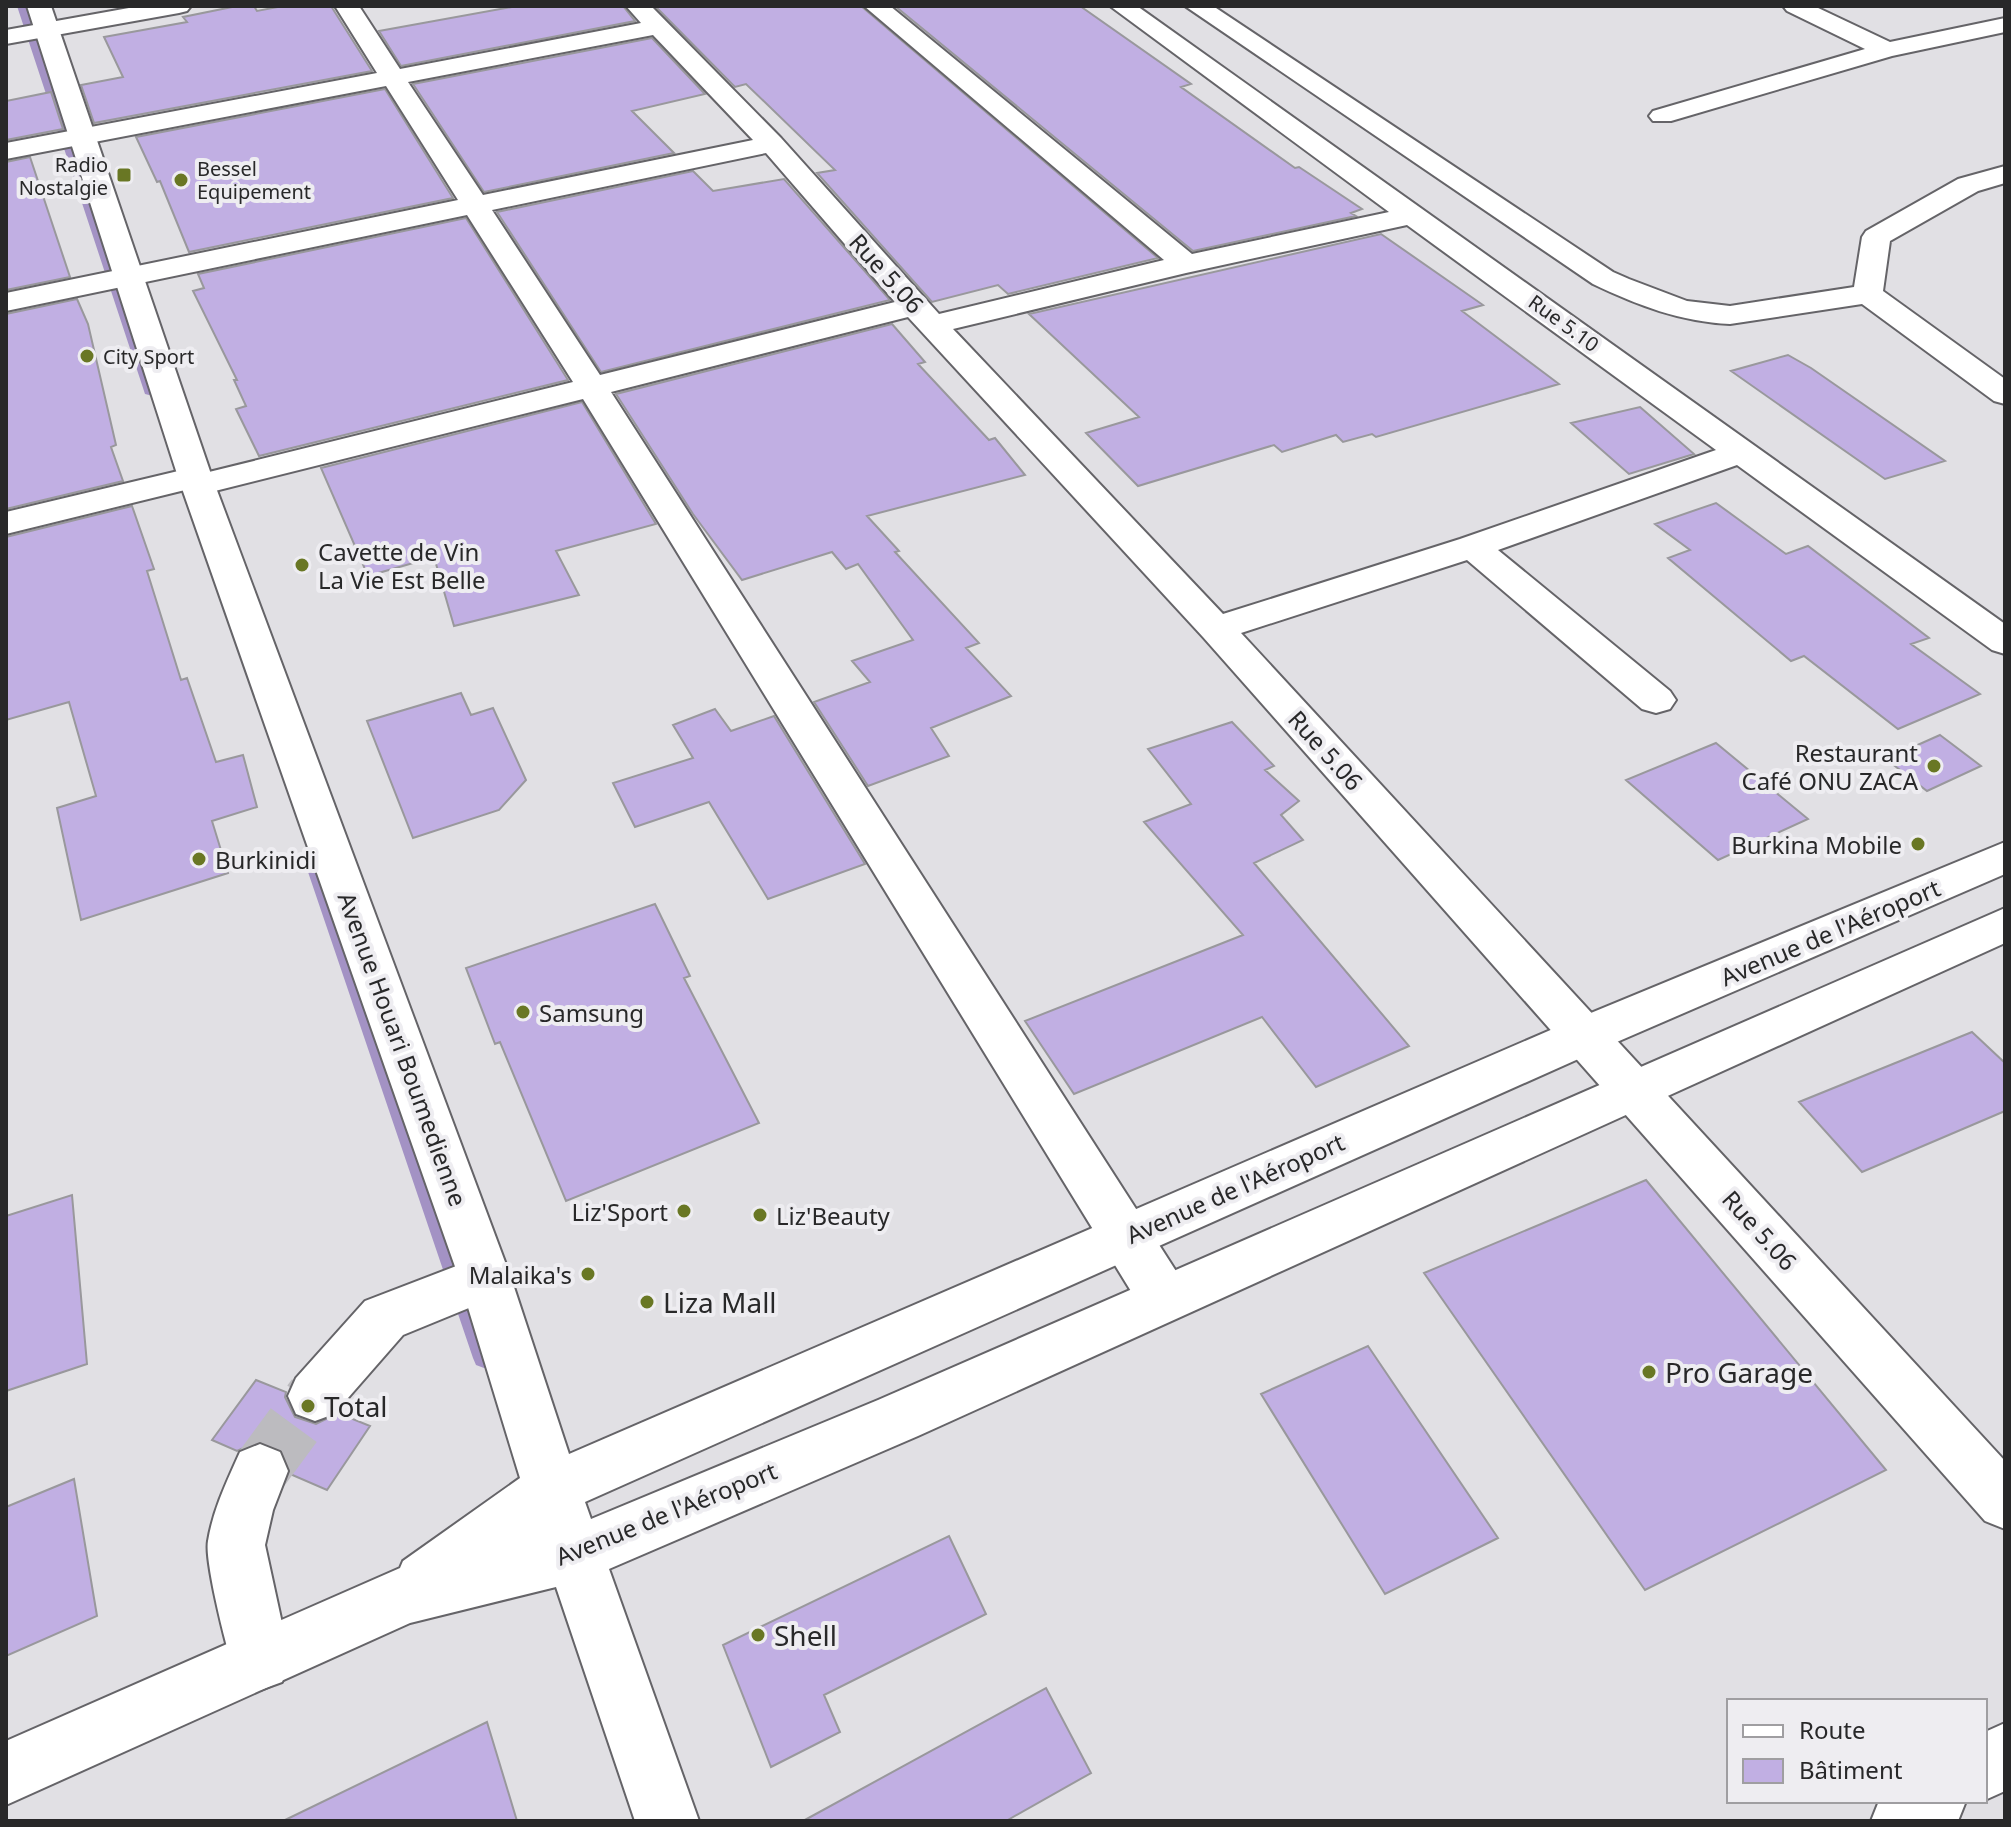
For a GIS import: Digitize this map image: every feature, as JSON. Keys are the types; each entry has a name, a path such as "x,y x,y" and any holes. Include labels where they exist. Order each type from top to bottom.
{"street":[{"path":"6,37 44,18 179,6"},
{"path":"347,6 592,387 1164,1298"},
{"path":"876,6 1186,264"},
{"name":"Rue 5.10","path":"1122,6 2005,642"},
{"path":"1197,6 1603,278 1654,301 1707,315 1730,315 1868,294 2005,394"},
{"path":"1795,6 1887,50"},
{"path":"6,151 393,77 648,16"},
{"name":"Rue 5.06","path":"648,16 772,144 924,315 1216,629 2005,1502"},
{"name":"Avenue Houari Boumedienne","path":"44,18 197,481 485,1278 552,1489 667,1821"},
{"path":"1662,116 1887,50 2005,25"},
{"path":"6,302 772,144"},
{"path":"1868,294 1876,237 1968,185 2005,174"},
{"path":"6,523 592,387 1413,215"},
{"path":"1216,629 1473,547 1743,452"},
{"path":"1473,547 1656,700"},
{"name":"Avenue de l'Aéroport","path":"406,1595 552,1489 1586,1035 2005,857"},
{"name":"Avenue de l'Aéroport","path":"406,1595 576,1554 898,1418 2005,924"},
{"path":"315,1396 384,1318 485,1278"},
{"path":"260,1471 244,1510 236,1545 260,1660"},
{"path":"6,1773 406,1595"},
{"path":"1987,1767 2005,1755"},
{"path":"1903,1821 1931,1803"}],"building":[{"path":"237,6 254,6 257,11 283,6 331,6 372,71 94,123 81,85 123,77 104,37 187,22 183,17"},
{"path":"517,6 623,6 635,21 401,66 379,31"},
{"path":"655,6 861,6 1158,258 1008,294 998,285 932,302 817,173 835,170 746,84 735,87"},
{"path":"895,6 1080,6 1191,84 1181,87 1295,168 1299,167 1362,209 1351,213 1356,216 1193,251"},
{"path":"652,38 705,94 632,111 674,153 484,192 413,84"},
{"path":"385,89 453,198 189,252 160,181 157,182 136,137"},
{"path":"51,92 63,129 6,140 6,101"},
{"path":"30,157 70,277 6,290 6,162"},
{"path":"693,171 713,191 784,179 890,300 601,372 497,212"},
{"path":"466,218 568,380 259,456 236,409 246,406 234,380 237,380 193,291 204,288 198,274"},
{"path":"1381,234 1483,305 1462,311 1559,384 1376,437 1372,434 1343,442 1336,435 1282,452 1274,445 1138,486 1086,433 1139,417 1029,314"},
{"path":"77,299 88,324 116,445 111,447 123,481 6,509 6,314"},
{"path":"892,324 925,362 918,364 989,440 995,438 1025,475 867,516 899,551 895,552 979,643 966,648 1011,696 931,728 949,756 868,786 814,702 870,682 852,661 913,640 858,564 846,569 832,552 742,580 693,514 616,394"},
{"path":"1788,355 1945,461 1885,479 1731,371"},
{"path":"582,402 656,524 556,551 579,595 454,626 434,557 368,576 321,468"},
{"path":"1640,407 1694,454 1629,474 1571,423"},
{"path":"1716,503 1786,554 1808,546 1929,638 1911,644 1980,694 1898,729 1804,656 1791,661 1668,558 1690,550 1655,524"},
{"path":"132,506 154,569 147,571 181,680 187,678 216,762 243,755 257,807 212,821 228,873 81,920 57,808 96,796 69,702 6,720 6,537"},
{"path":"461,693 471,715 493,708 526,780 499,810 413,838 367,721"},
{"path":"715,709 731,731 774,716 865,864 768,899 709,802 635,827 613,783 693,758 673,725"},
{"path":"1232,722 1274,766 1265,770 1299,801 1281,815 1303,840 1254,863 1409,1046 1316,1087 1262,1017 1074,1094 1025,1021 1243,935 1144,822 1191,804 1148,749"},
{"path":"1940,735 1981,766 1927,791 1886,759"},
{"path":"1716,743 1808,819 1718,860 1626,780"},
{"path":"655,904 690,976 684,978 759,1123 566,1201 500,1042 495,1044 466,968"},
{"path":"1972,1032 2005,1063 2005,1111 1862,1172 1799,1102"},
{"name":"Pro Garage","path":"1646,1180 1886,1470 1645,1590 1424,1273"},
{"path":"72,1195 87,1364 6,1391 6,1216"},
{"path":"1368,1346 1498,1538 1385,1594 1261,1394"},
{"path":"256,1380 286,1392 285,1397 295,1417 316,1424 338,1413 370,1426 327,1490 290,1474 281,1449 259,1441 237,1451 212,1440"},
{"path":"74,1479 97,1616 6,1656 6,1507"},
{"path":"949,1536 986,1614 824,1695 840,1732 771,1767 723,1645"},
{"path":"1046,1688 1091,1773 1006,1821 803,1821"},
{"path":"487,1722 517,1821 283,1821"}],"waterway":[{"path":"22,6 152,394"},
{"path":"317,872 484,1358"}],"tunnel":[{"path":"260,1471 315,1396"}],"place":[{"name":"Radio Nostalgie","path":"124,175"},
{"name":"Bessel Equipement","path":"181,180"},
{"name":"City Sport","path":"87,356"},
{"name":"Cavette de Vin La Vie Est Belle","path":"302,565"},
{"name":"Restaurant Café ONU ZACA","path":"1934,766"},
{"name":"Burkina Mobile","path":"1918,844"},
{"name":"Burkinidi","path":"199,859"},
{"name":"Samsung","path":"523,1012"},
{"name":"Liz'Sport","path":"684,1211"},
{"name":"Liz'Beauty","path":"760,1215"},
{"name":"Malaika's","path":"588,1274"},
{"name":"Liza Mall","path":"647,1302"},
{"name":"Pro Garage","path":"1649,1372"},
{"name":"Total","path":"308,1406"},
{"name":"Shell","path":"758,1635"}]}
